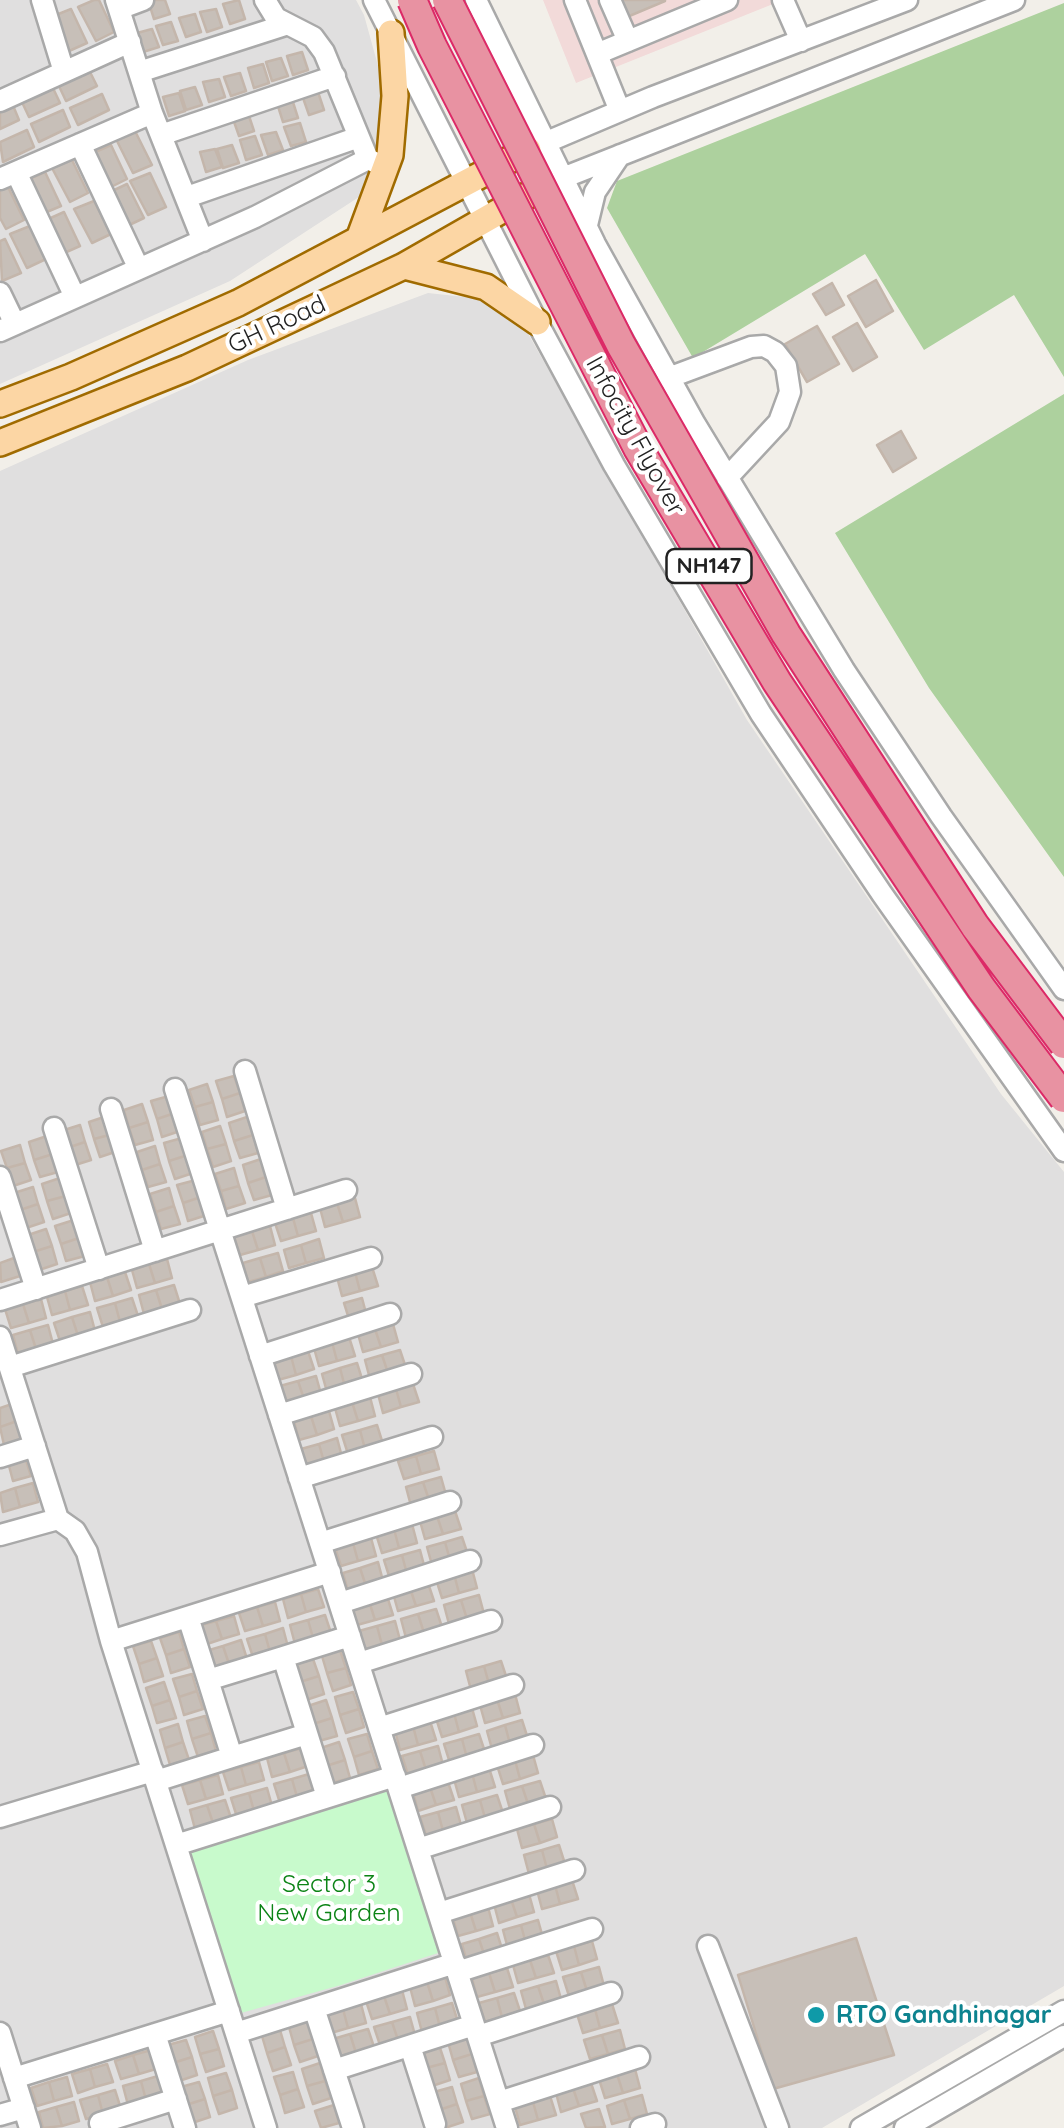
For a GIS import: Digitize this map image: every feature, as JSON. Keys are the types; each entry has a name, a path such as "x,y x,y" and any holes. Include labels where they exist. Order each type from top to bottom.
{"highway":[{"name":"Infocity Flyover","path":"412,0 638,448 777,682 981,988 1064,1098"},
{"name":"Infocity Flyover","path":"447,0 620,345 786,634 975,926 1064,1044"}],"main road":[{"path":"359,239 395,96 391,34"},
{"name":"GH Road","path":"0,404 72,377 238,303 537,146"},
{"name":"GH Road","path":"0,443 187,368 404,266 554,182"},
{"path":"404,266 486,287 537,322"}],"street":[{"path":"42,0 64,72"},
{"path":"144,0 118,4 152,113 204,241"},
{"path":"0,293 8,328 378,163 359,137 313,37 300,28 285,25 265,0"},
{"path":"374,0 614,465 761,714 882,894 1064,1151"},
{"path":"476,0 554,182 586,225 727,478 844,670 1064,990"},
{"path":"576,0 620,111"},
{"path":"610,0 628,41"},
{"path":"599,53 726,0"},
{"path":"783,0 801,41"},
{"path":"537,146 908,0"},
{"path":"554,182 1014,0"},
{"path":"139,72 285,25"},
{"path":"0,102 130,42"},
{"path":"161,135 334,76"},
{"path":"75,298 8,175 152,113"},
{"path":"187,197 359,137"},
{"path":"80,144 139,269"},
{"path":"586,225 595,192 622,154"},
{"path":"668,378 751,347 764,346 786,366 790,392 778,422 727,478"},
{"path":"246,1071 287,1209"},
{"path":"175,1090 508,2128"},
{"path":"111,1109 155,1251"},
{"path":"54,1128 99,1269"},
{"path":"0,1177 36,1289"},
{"path":"0,1300 346,1190"},
{"path":"242,1297 372,1258"},
{"path":"10,1368 190,1310"},
{"path":"260,1356 390,1314"},
{"path":"0,1337 58,1520 74,1531 87,1552 266,2128"},
{"path":"279,1415 411,1374"},
{"path":"300,1478 432,1438"},
{"path":"0,1456 34,1446"},
{"path":"320,1543 450,1502"},
{"path":"0,1535 58,1520"},
{"path":"340,1603 470,1562"},
{"path":"112,1641 330,1572"},
{"path":"188,1617 232,1757"},
{"path":"359,1663 492,1621"},
{"path":"208,1680 350,1636"},
{"path":"283,1657 328,1797"},
{"path":"380,1728 513,1686"},
{"path":"0,1817 308,1734"},
{"path":"176,1845 328,1797 534,1745"},
{"path":"418,1849 550,1807"},
{"path":"439,1913 574,1870"},
{"path":"236,2032 592,1929"},
{"path":"708,1946 778,2128"},
{"path":"334,2070 612,1993"},
{"path":"314,2008 353,2128"},
{"path":"14,2078 228,2011"},
{"path":"860,2128 1064,2012"},
{"path":"155,2034 185,2128"},
{"path":"904,2128 1064,2036"},
{"path":"0,2115 27,2118 1,2040"},
{"path":"410,2046 431,2127"},
{"path":"499,2102 639,2057"},
{"path":"95,2126 176,2099"}],"shaded area":[{"path":"0,0 356,0 364,15 383,84 387,122 362,195 230,281 0,384"},
{"path":"543,0 783,0 576,83"},
{"path":"428,293 474,298 522,323 747,720 1001,1094 1064,1172 1064,1986 822,2128 0,2128 0,471 248,360"}],"green space":[{"path":"1064,3 1064,377 1014,295 924,350 865,254 693,358 607,208 617,181"},
{"path":"1064,394 1064,877 929,688 835,533"},
{"name":"Sector 3 New Garden","path":"387,1787 441,1952 241,2013 189,1852"}],"building":[{"path":"99,0 114,32 96,41 78,7"},
{"path":"148,0 165,0 170,14 154,19"},
{"path":"239,0 245,19 230,24 223,4"},
{"path":"619,0 665,0 665,1 627,17"},
{"path":"71,9 87,43 69,51 51,17"},
{"path":"216,9 222,27 207,32 200,12"},
{"path":"195,14 201,32 186,37 179,18"},
{"path":"171,22 178,41 163,45 156,26"},
{"path":"152,29 159,47 143,52 137,33"},
{"path":"302,52 308,70 293,75 287,56"},
{"path":"281,58 288,76 272,81 266,62"},
{"path":"263,64 269,83 254,88 248,68"},
{"path":"89,70 97,86 66,101 58,84"},
{"path":"240,73 246,91 231,96 224,77"},
{"path":"219,79 225,97 209,102 203,82"},
{"path":"52,86 60,103 29,117 21,100"},
{"path":"195,87 202,105 186,110 180,91"},
{"path":"318,92 324,110 309,115 302,95"},
{"path":"179,93 185,111 169,116 163,97"},
{"path":"102,94 109,110 78,125 70,108"},
{"path":"292,99 298,118 283,122 277,103"},
{"path":"12,103 19,120 0,129 0,108"},
{"path":"63,110 70,127 39,142 31,124"},
{"path":"248,113 254,131 239,136 232,116"},
{"path":"300,123 306,142 291,146 284,127"},
{"path":"27,130 34,147 3,162 0,142"},
{"path":"135,131 152,165 133,173 116,139"},
{"path":"276,132 283,150 268,155 261,135"},
{"path":"255,136 262,155 246,160 240,140"},
{"path":"111,145 127,179 109,188 91,154"},
{"path":"232,145 239,163 223,168 217,149"},
{"path":"215,149 222,167 206,172 200,152"},
{"path":"72,160 88,193 70,202 52,168"},
{"path":"45,172 61,206 42,214 25,181"},
{"path":"150,173 166,207 148,215 130,181"},
{"path":"127,184 144,218 125,227 108,193"},
{"path":"8,187 24,220 6,229 0,218 0,190"},
{"path":"94,201 111,234 92,243 74,209"},
{"path":"64,212 80,246 62,254 44,221"},
{"path":"30,226 46,259 27,268 10,234"},
{"path":"5,239 21,273 2,281 0,241"},
{"path":"876,280 893,311 866,327 848,296"},
{"path":"832,283 844,305 826,315 813,294"},
{"path":"857,323 877,357 853,371 833,337"},
{"path":"817,326 839,364 807,382 785,344"},
{"path":"901,431 916,458 893,472 877,445"},
{"path":"234,1076 240,1093 222,1099 216,1081"},
{"path":"207,1084 213,1102 195,1107 189,1090"},
{"path":"240,1093 245,1111 227,1117 222,1099"},
{"path":"169,1096 175,1113 157,1119 151,1101"},
{"path":"213,1102 218,1120 200,1125 195,1107"},
{"path":"142,1104 148,1122 129,1128 124,1110"},
{"path":"175,1113 180,1131 162,1137 157,1119"},
{"path":"107,1116 113,1134 94,1139 89,1122"},
{"path":"247,1117 253,1135 234,1141 229,1123"},
{"path":"148,1122 153,1140 135,1145 129,1128"},
{"path":"80,1125 85,1142 67,1148 61,1131"},
{"path":"220,1126 226,1144 207,1149 202,1132"},
{"path":"113,1134 118,1151 100,1157 94,1139"},
{"path":"253,1135 258,1153 240,1158 234,1141"},
{"path":"47,1136 53,1154 34,1160 29,1142"},
{"path":"182,1138 188,1155 169,1161 164,1143"},
{"path":"85,1142 91,1160 72,1166 67,1148"},
{"path":"226,1144 231,1161 213,1167 207,1149"},
{"path":"20,1145 25,1163 7,1168 1,1151"},
{"path":"155,1146 160,1164 142,1170 137,1152"},
{"path":"53,1154 58,1172 40,1177 34,1160"},
{"path":"188,1155 193,1173 175,1179 169,1161"},
{"path":"261,1159 266,1177 248,1183 243,1165"},
{"path":"25,1163 31,1180 13,1186 7,1168"},
{"path":"160,1164 166,1182 148,1187 142,1170"},
{"path":"234,1168 239,1186 221,1191 215,1174"},
{"path":"266,1177 272,1195 254,1200 248,1183"},
{"path":"60,1178 66,1196 47,1201 42,1184"},
{"path":"196,1180 201,1197 183,1203 177,1185"},
{"path":"239,1186 245,1203 226,1209 221,1191"},
{"path":"33,1187 38,1204 20,1210 14,1193"},
{"path":"169,1188 174,1206 156,1212 150,1194"},
{"path":"66,1196 71,1213 53,1219 47,1201"},
{"path":"201,1197 207,1215 188,1221 183,1203"},
{"path":"355,1198 360,1217 343,1222 337,1203"},
{"path":"337,1203 343,1222 325,1227 320,1208"},
{"path":"38,1204 44,1222 26,1228 20,1210"},
{"path":"174,1206 180,1224 161,1229 156,1212"},
{"path":"311,1213 316,1231 298,1236 293,1218"},
{"path":"293,1218 298,1236 281,1241 275,1223"},
{"path":"74,1220 79,1238 61,1244 55,1226"},
{"path":"270,1226 275,1245 258,1250 252,1231"},
{"path":"46,1229 52,1246 33,1252 28,1235"},
{"path":"252,1231 258,1250 240,1255 234,1237"},
{"path":"79,1238 85,1256 66,1261 61,1244"},
{"path":"319,1239 324,1258 306,1263 301,1245"},
{"path":"301,1245 306,1263 289,1268 284,1250"},
{"path":"52,1246 57,1264 39,1270 33,1252"},
{"path":"278,1253 283,1271 266,1277 260,1258"},
{"path":"14,1258 20,1276 1,1282 0,1263"},
{"path":"260,1258 266,1277 248,1282 243,1263"},
{"path":"167,1259 172,1278 155,1283 149,1264"},
{"path":"149,1264 155,1283 137,1288 132,1270"},
{"path":"372,1267 378,1286 360,1291 355,1272"},
{"path":"125,1272 131,1290 113,1296 107,1277"},
{"path":"355,1272 360,1291 342,1296 337,1277"},
{"path":"107,1277 113,1296 95,1301 90,1282"},
{"path":"174,1285 180,1304 162,1309 156,1290"},
{"path":"82,1286 88,1305 70,1310 65,1291"},
{"path":"156,1290 162,1309 144,1314 139,1295"},
{"path":"65,1291 70,1310 52,1315 47,1297"},
{"path":"132,1298 138,1316 120,1322 115,1303"},
{"path":"362,1298 367,1317 350,1322 344,1303"},
{"path":"41,1299 46,1318 29,1323 23,1304"},
{"path":"115,1303 120,1322 103,1327 97,1308"},
{"path":"23,1304 29,1323 11,1328 5,1309"},
{"path":"90,1312 95,1331 78,1336 72,1317"},
{"path":"72,1317 78,1336 60,1341 54,1323"},
{"path":"393,1324 398,1342 381,1347 375,1329"},
{"path":"48,1325 53,1344 36,1349 30,1330"},
{"path":"375,1329 381,1347 363,1352 358,1334"},
{"path":"30,1330 36,1349 18,1354 13,1335"},
{"path":"349,1337 355,1356 337,1361 332,1342"},
{"path":"332,1342 337,1361 319,1366 314,1348"},
{"path":"400,1350 406,1368 388,1373 382,1355"},
{"path":"308,1351 314,1369 296,1375 291,1356"},
{"path":"382,1355 388,1373 370,1379 365,1360"},
{"path":"291,1356 296,1375 278,1380 273,1361"},
{"path":"357,1363 363,1382 345,1387 340,1368"},
{"path":"340,1368 345,1387 327,1392 322,1374"},
{"path":"316,1376 321,1394 304,1399 298,1381"},
{"path":"298,1381 304,1399 286,1404 280,1386"},
{"path":"413,1384 419,1402 401,1407 396,1389"},
{"path":"396,1389 401,1407 383,1413 378,1394"},
{"path":"370,1397 375,1416 358,1421 352,1402"},
{"path":"352,1402 358,1421 340,1426 335,1408"},
{"path":"12,1404 17,1421 0,1427 0,1408"},
{"path":"329,1411 334,1429 317,1435 311,1416"},
{"path":"311,1416 317,1435 299,1440 294,1421"},
{"path":"17,1421 23,1439 4,1445 0,1427"},
{"path":"377,1425 383,1444 365,1449 360,1430"},
{"path":"360,1430 365,1449 348,1454 342,1435"},
{"path":"337,1438 342,1457 324,1462 319,1444"},
{"path":"319,1444 324,1462 307,1467 301,1449"},
{"path":"434,1451 439,1469 421,1474 416,1456"},
{"path":"416,1456 421,1474 404,1479 398,1461"},
{"path":"25,1457 31,1476 13,1481 8,1462"},
{"path":"441,1477 446,1495 429,1500 423,1482"},
{"path":"423,1482 429,1500 411,1506 406,1487"},
{"path":"33,1483 38,1502 20,1507 15,1488"},
{"path":"15,1488 20,1507 3,1512 0,1493"},
{"path":"455,1511 461,1529 443,1534 437,1516"},
{"path":"437,1516 443,1534 425,1539 420,1521"},
{"path":"412,1524 417,1543 399,1548 394,1529"},
{"path":"394,1529 399,1548 382,1553 376,1534"},
{"path":"462,1537 468,1555 450,1560 445,1542"},
{"path":"371,1538 376,1556 358,1561 353,1543"},
{"path":"445,1542 450,1560 432,1565 427,1547"},
{"path":"353,1543 358,1561 341,1566 335,1548"},
{"path":"420,1550 425,1569 407,1574 402,1555"},
{"path":"402,1555 407,1574 390,1579 384,1560"},
{"path":"378,1562 383,1581 366,1586 360,1568"},
{"path":"360,1568 366,1586 348,1591 343,1573"},
{"path":"472,1569 477,1588 459,1593 454,1574"},
{"path":"454,1574 459,1593 442,1598 436,1579"},
{"path":"428,1583 434,1601 416,1606 410,1588"},
{"path":"410,1588 416,1606 398,1611 393,1593"},
{"path":"318,1589 324,1607 306,1612 301,1594"},
{"path":"301,1594 306,1612 288,1618 283,1599"},
{"path":"479,1595 484,1614 467,1619 461,1600"},
{"path":"387,1596 393,1615 375,1620 369,1601"},
{"path":"461,1600 467,1619 449,1624 444,1605"},
{"path":"369,1601 375,1620 357,1625 352,1607"},
{"path":"275,1602 280,1621 263,1626 257,1607"},
{"path":"257,1607 263,1626 245,1631 239,1613"},
{"path":"436,1609 442,1627 424,1633 418,1614"},
{"path":"418,1614 424,1633 406,1638 401,1619"},
{"path":"325,1615 331,1633 313,1638 308,1620"},
{"path":"234,1616 239,1634 222,1639 216,1621"},
{"path":"308,1620 313,1638 295,1644 290,1625"},
{"path":"216,1621 222,1639 204,1645 198,1626"},
{"path":"395,1621 400,1640 382,1645 377,1626"},
{"path":"377,1626 382,1645 365,1650 359,1631"},
{"path":"283,1628 288,1647 270,1652 265,1634"},
{"path":"179,1632 184,1649 166,1655 160,1638"},
{"path":"265,1634 270,1652 253,1657 247,1639"},
{"path":"241,1640 247,1659 229,1664 223,1646"},
{"path":"151,1641 157,1658 139,1664 133,1646"},
{"path":"223,1646 229,1664 211,1669 206,1651"},
{"path":"184,1649 190,1667 171,1673 166,1655"},
{"path":"340,1650 346,1668 327,1673 322,1656"},
{"path":"157,1658 163,1676 144,1682 139,1664"},
{"path":"313,1659 319,1676 300,1682 295,1664"},
{"path":"501,1661 507,1679 489,1684 484,1666"},
{"path":"484,1666 489,1684 471,1690 466,1671"},
{"path":"346,1668 351,1685 333,1691 327,1673"},
{"path":"192,1674 197,1691 179,1697 173,1679"},
{"path":"319,1676 324,1694 306,1700 300,1682"},
{"path":"164,1682 170,1700 152,1706 146,1688"},
{"path":"197,1691 203,1709 184,1715 179,1697"},
{"path":"353,1692 359,1709 340,1715 335,1697"},
{"path":"515,1694 520,1713 503,1718 497,1699"},
{"path":"497,1699 503,1718 485,1723 480,1705"},
{"path":"170,1700 176,1718 157,1723 152,1706"},
{"path":"326,1700 332,1718 313,1724 308,1706"},
{"path":"472,1708 477,1726 459,1732 454,1713"},
{"path":"359,1709 364,1727 346,1733 340,1715"},
{"path":"454,1713 459,1732 442,1737 436,1718"},
{"path":"205,1716 211,1733 192,1739 187,1721"},
{"path":"332,1718 337,1736 319,1741 313,1724"},
{"path":"522,1720 528,1739 510,1744 505,1725"},
{"path":"430,1721 436,1740 418,1745 413,1726"},
{"path":"178,1724 183,1742 165,1748 160,1730"},
{"path":"505,1725 510,1744 492,1749 487,1731"},
{"path":"413,1726 418,1745 400,1750 395,1731"},
{"path":"211,1733 216,1751 198,1757 192,1739"},
{"path":"367,1734 372,1751 354,1757 348,1739"},
{"path":"479,1734 485,1752 467,1758 462,1739"},
{"path":"462,1739 467,1758 450,1763 444,1744"},
{"path":"183,1742 189,1760 170,1765 165,1748"},
{"path":"339,1742 345,1760 326,1766 321,1748"},
{"path":"438,1746 443,1765 426,1770 420,1751"},
{"path":"302,1748 308,1766 290,1772 284,1753"},
{"path":"372,1751 378,1769 359,1775 354,1757"},
{"path":"420,1751 426,1770 408,1775 402,1756"},
{"path":"284,1753 290,1772 272,1777 267,1758"},
{"path":"533,1755 538,1773 520,1779 515,1760"},
{"path":"345,1760 350,1778 332,1783 326,1766"},
{"path":"515,1760 520,1779 503,1784 497,1765"},
{"path":"259,1762 264,1780 246,1785 241,1767"},
{"path":"241,1767 246,1785 229,1790 223,1772"},
{"path":"489,1768 495,1787 477,1792 472,1773"},
{"path":"472,1773 477,1792 459,1797 454,1779"},
{"path":"309,1774 315,1792 297,1797 292,1779"},
{"path":"218,1775 223,1794 206,1799 200,1780"},
{"path":"292,1779 297,1797 280,1803 274,1784"},
{"path":"200,1780 206,1799 188,1804 182,1785"},
{"path":"540,1781 546,1799 528,1804 522,1786"},
{"path":"448,1782 454,1800 436,1805 430,1787"},
{"path":"522,1786 528,1804 510,1809 505,1791"},
{"path":"430,1787 436,1805 418,1811 413,1792"},
{"path":"267,1788 272,1806 254,1811 249,1793"},
{"path":"249,1793 254,1811 237,1817 231,1798"},
{"path":"497,1795 503,1813 485,1818 480,1800"},
{"path":"225,1800 231,1818 213,1823 207,1805"},
{"path":"480,1800 485,1818 467,1823 462,1805"},
{"path":"207,1805 213,1823 195,1829 190,1810"},
{"path":"456,1807 461,1825 443,1831 438,1812"},
{"path":"438,1812 443,1831 426,1835 420,1817"},
{"path":"552,1819 557,1837 540,1843 534,1824"},
{"path":"534,1824 540,1843 522,1848 517,1829"},
{"path":"559,1845 565,1864 547,1869 542,1850"},
{"path":"542,1850 547,1869 529,1874 524,1855"},
{"path":"572,1880 578,1899 560,1904 555,1885"},
{"path":"555,1885 560,1904 542,1909 537,1890"},
{"path":"529,1894 534,1912 517,1917 511,1899"},
{"path":"511,1899 517,1917 499,1923 494,1904"},
{"path":"488,1907 493,1926 476,1931 470,1912"},
{"path":"470,1912 476,1931 458,1936 453,1918"},
{"path":"538,1920 543,1938 526,1944 521,1925"},
{"path":"521,1925 526,1944 508,1949 503,1930"},
{"path":"497,1933 503,1952 485,1957 479,1939"},
{"name":"RTO Gandhinagar","path":"856,1938 894,2055 773,2089 738,1975"},
{"path":"479,1939 485,1957 467,1962 462,1944"},
{"path":"592,1941 597,1959 579,1965 574,1946"},
{"path":"574,1946 579,1965 562,1970 556,1951"},
{"path":"548,1955 554,1973 536,1978 530,1960"},
{"path":"530,1960 536,1978 518,1983 513,1965"},
{"path":"599,1967 604,1986 587,1991 581,1972"},
{"path":"507,1968 513,1987 495,1992 489,1973"},
{"path":"581,1972 587,1991 569,1996 563,1977"},
{"path":"489,1973 495,1992 477,1997 472,1978"},
{"path":"445,1977 450,1995 433,2001 427,1982"},
{"path":"556,1981 561,1999 544,2004 538,1986"},
{"path":"427,1982 433,2001 415,2006 410,1987"},
{"path":"538,1986 544,2004 526,2009 521,1991"},
{"path":"402,1990 407,2009 390,2014 384,1996"},
{"path":"514,1993 520,2011 502,2017 497,1998"},
{"path":"384,1996 390,2014 372,2019 366,2001"},
{"path":"497,1998 502,2017 485,2022 479,2003"},
{"path":"452,2003 458,2022 440,2027 435,2008"},
{"path":"361,2004 366,2023 348,2028 343,2009"},
{"path":"612,2004 618,2023 600,2028 595,2009"},
{"path":"435,2008 440,2027 422,2032 417,2013"},
{"path":"343,2009 348,2028 331,2033 325,2014"},
{"path":"595,2009 600,2028 583,2033 577,2014"},
{"path":"410,2017 415,2035 398,2040 392,2022"},
{"path":"307,2021 313,2039 294,2045 289,2027"},
{"path":"392,2022 398,2040 380,2045 374,2027"},
{"path":"368,2029 374,2047 356,2053 350,2034"},
{"path":"280,2030 285,2047 267,2053 262,2036"},
{"path":"620,2030 625,2049 608,2054 602,2035"},
{"path":"213,2031 219,2049 200,2054 195,2037"},
{"path":"350,2034 356,2053 338,2058 333,2039"},
{"path":"602,2035 608,2054 590,2059 584,2040"},
{"path":"466,2036 472,2054 453,2060 448,2042"},
{"path":"313,2039 318,2056 300,2062 294,2045"},
{"path":"186,2040 192,2057 173,2063 168,2045"},
{"path":"439,2045 445,2063 426,2068 421,2051"},
{"path":"285,2047 291,2065 273,2071 267,2053"},
{"path":"219,2049 224,2066 206,2072 200,2054"},
{"path":"151,2050 156,2069 139,2074 133,2055"},
{"path":"472,2054 477,2072 459,2077 453,2060"},
{"path":"133,2055 139,2074 121,2079 115,2061"},
{"path":"192,2057 197,2075 179,2081 173,2063"},
{"path":"320,2063 325,2081 307,2086 302,2069"},
{"path":"445,2063 450,2080 432,2086 426,2068"},
{"path":"107,2064 113,2082 95,2087 90,2069"},
{"path":"90,2069 95,2087 78,2093 72,2074"},
{"path":"635,2069 640,2088 623,2093 617,2074"},
{"path":"293,2072 298,2089 280,2095 274,2077"},
{"path":"226,2073 232,2090 213,2096 208,2078"},
{"path":"617,2074 623,2093 605,2098 599,2079"},
{"path":"158,2076 164,2095 146,2100 141,2081"},
{"path":"67,2077 72,2096 54,2101 49,2082"},
{"path":"479,2078 484,2096 466,2101 461,2084"},
{"path":"141,2081 146,2100 128,2105 123,2086"},
{"path":"325,2081 331,2098 313,2104 307,2086"},
{"path":"49,2082 54,2101 37,2106 31,2088"},
{"path":"199,2082 205,2099 186,2105 181,2087"},
{"path":"591,2083 597,2101 579,2106 573,2088"},
{"path":"452,2087 457,2104 439,2110 434,2092"},
{"path":"573,2088 579,2106 561,2112 556,2093"},
{"path":"298,2089 304,2107 285,2113 280,2095"},
{"path":"115,2090 121,2109 103,2114 98,2095"},
{"path":"232,2090 237,2108 219,2114 213,2096"},
{"path":"98,2095 103,2114 86,2119 80,2100"},
{"path":"642,2095 647,2114 630,2119 624,2100"},
{"path":"484,2096 490,2114 472,2119 466,2101"},
{"path":"550,2096 556,2115 538,2120 533,2102"},
{"path":"205,2099 210,2117 192,2123 186,2105"},
{"path":"624,2100 630,2119 612,2124 607,2106"},
{"path":"74,2102 79,2121 62,2126 56,2107"},
{"path":"533,2102 538,2120 520,2125 515,2107"},
{"path":"457,2104 463,2122 445,2128 439,2110"},
{"path":"334,2105 339,2123 321,2128 315,2111"},
{"path":"56,2107 62,2126 43,2128 39,2112"},
{"path":"599,2109 605,2127 586,2128 581,2114"}],"place":[{"name":"RTO Gandhinagar","path":"816,2015"}]}
